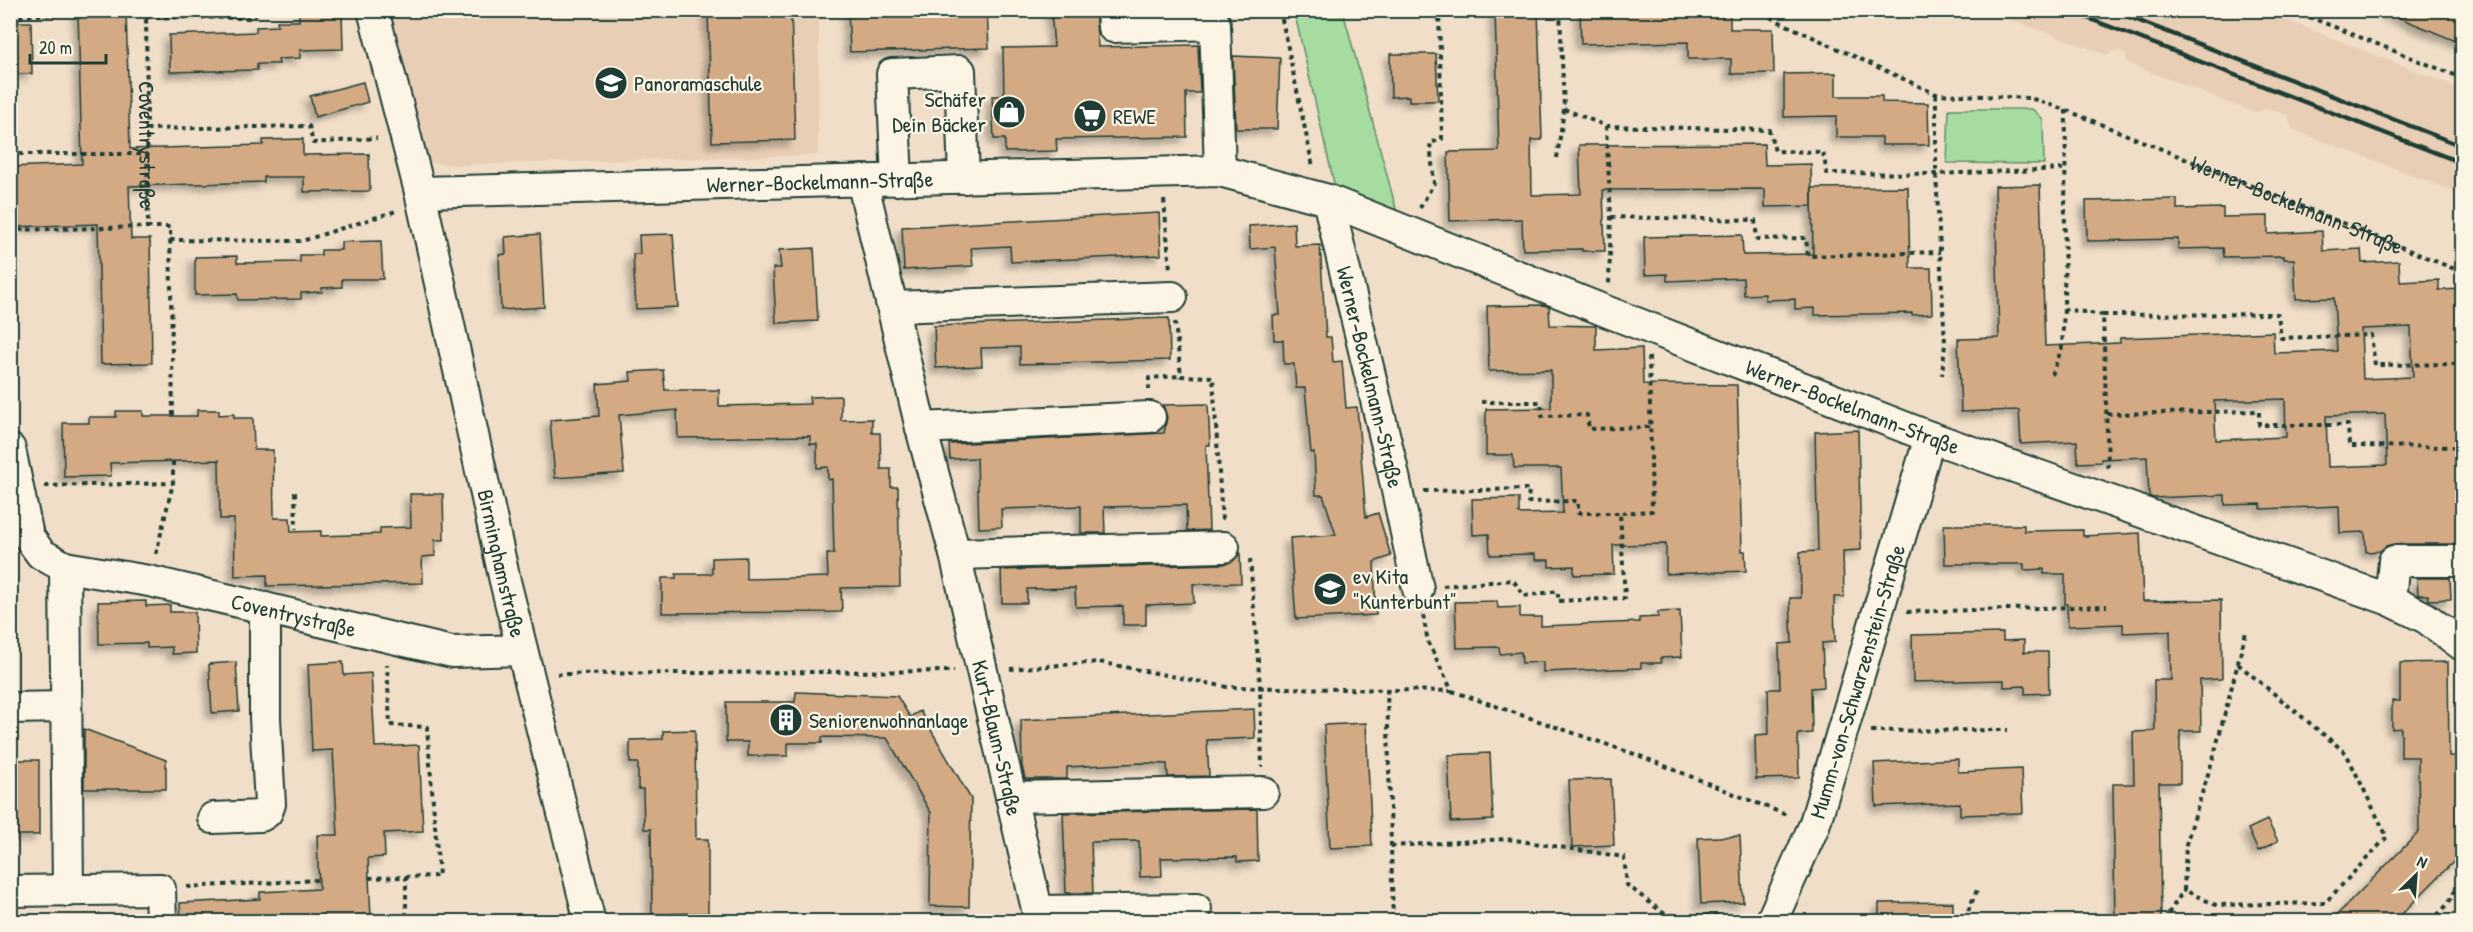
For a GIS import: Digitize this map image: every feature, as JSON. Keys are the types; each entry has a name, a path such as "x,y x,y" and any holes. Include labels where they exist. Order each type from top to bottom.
{"street":[{"name":"Birminghamstraße","path":"374,10 421,198 505,581 590,921"},
{"path":"1112,10 1113,27 1220,17 1220,171"},
{"path":"897,180 892,74 960,71 964,178"},
{"name":"Werner-Bockelmann-Straße","path":"421,198 862,180 1220,171 1323,198 1648,328 1930,436 2391,600 2426,618 2462,644"},
{"name":"Kurt-Blaum-Straße","path":"862,180 921,428 955,554 1039,916"},
{"name":"Werner-Bockelmann-Straße","path":"1323,198 1397,491 1418,589"},
{"path":"893,307 1172,297"},
{"path":"921,428 1150,417"},
{"name":"Mumm-von-Schwarzenstein-Straße","path":"1772,919 1814,826 1930,436"},
{"name":"Coventrystraße","path":"10,449 28,536 41,554 65,567 149,581 452,652 525,662"},
{"path":"955,554 1224,547"},
{"path":"2391,600 2394,561 2463,561"},
{"path":"65,567 68,891"},
{"path":"213,818 261,816 267,812 270,804 265,718 265,608"},
{"path":"10,708 66,707"},
{"path":"1011,797 1263,792"},
{"path":"10,891 151,889"},
{"path":"144,921 151,889"},
{"path":"151,889 161,921"},
{"path":"1039,916 1196,909"}],"path":[{"path":"10,17 120,10"},
{"name":"Coventrystraße","path":"146,10 148,227"},
{"path":"146,17 249,18 266,10"},
{"path":"1280,10 1323,198"},
{"path":"1407,231 1434,183 1430,143 1442,139 1438,10"},
{"path":"1557,158 1564,109 1560,10"},
{"name":"Werner-Bockelmann-Straße","path":"1754,10 1936,94 2030,98 2066,110 2463,272"},
{"path":"2292,10 2463,78"},
{"path":"1936,94 1936,174 1945,344 1942,375"},
{"path":"1564,109 1606,126 1769,130 1775,151 1823,152 1827,174 1936,174 2064,169"},
{"path":"2052,375 2062,348 2066,110"},
{"path":"146,129 309,126 313,143 405,135"},
{"path":"1606,126 1611,217 1608,312"},
{"name":"Coventrystraße","path":"10,154 147,154"},
{"path":"1162,172 1181,376 1213,377 1224,547 1249,547 1260,686 1263,792"},
{"path":"170,240 302,241 421,198"},
{"path":"1611,217 1755,220 1757,239 1806,238 1808,256 1940,252"},
{"name":"Coventrystraße","path":"10,230 170,227 174,365 173,416"},
{"path":"2064,309 2103,315 2278,314 2281,338 2371,335 2375,364 2463,364"},
{"path":"2099,498 2108,464 2103,315"},
{"path":"1397,491 1528,489 1528,502 1578,501 1578,513 1652,511 1648,328"},
{"path":"1481,402 1541,402 1542,416 1587,415 1588,429 1650,427"},
{"path":"2107,414 2259,411 2259,425 2348,425 2349,446 2463,447"},
{"path":"149,581 173,483 173,461"},
{"path":"17,486 173,483"},
{"path":"295,492 296,529"},
{"path":"1452,691 1428,642 1418,589 1514,580 1524,596 1558,591 1558,602 1625,598 1620,513"},
{"path":"1877,613 2107,606"},
{"path":"2166,921 2166,917 2184,891 2186,844 2214,755 2246,632"},
{"path":"369,878 439,876 428,727 390,725 386,637"},
{"path":"525,662 981,671 1099,662 1227,687 1452,691 1640,756 1814,826"},
{"path":"2184,891 2216,905 2325,903 2387,837 2346,753 2238,664"},
{"path":"1387,690 1393,921"},
{"path":"1841,732 2008,730"},
{"path":"1391,846 1508,839 1624,857 1627,885 1666,915 1772,919"},
{"path":"406,876 406,921"},
{"path":"2432,921 2448,904 2463,878"},
{"path":"151,889 319,880"},
{"path":"1968,911 1977,890"}],"shaded area":[{"name":"Panoramaschule","path":"485,10 819,11 818,155 456,165 431,163 418,144 389,17 485,21"},
{"path":"1987,11 2263,11 2462,89 2462,186 2454,191 2292,129 2288,115 2263,109 2255,113 2127,63 2126,55 2121,51 2113,51 2108,55"}],"green space":[{"path":"1294,11 1343,11 1398,216 1336,192"},
{"path":"1949,109 2032,109 2043,119 2044,164 1947,163"}],"building":[{"path":"78,10 126,10 130,149 263,145 263,140 303,139 303,155 369,154 370,191 304,192 304,177 264,177 264,182 129,186 131,239 150,239 152,363 101,364 98,224 10,227 10,167 82,164"},
{"path":"708,10 791,10 795,140 712,142"},
{"path":"848,10 987,10 989,48 850,52"},
{"name":"REWE","path":"1051,10 1095,10 1098,47 1198,45 1200,93 1186,93 1187,137 1056,139 1057,151 1005,152 1005,139 994,139 992,96 1004,96 1003,48 1054,47"},
{"path":"1495,10 1538,10 1542,140 1531,140 1532,195 1581,194 1579,145 1764,144 1765,165 1811,164 1812,206 1765,207 1765,189 1603,190 1605,251 1523,250 1522,219 1450,221 1448,152 1499,151"},
{"path":"1580,10 1688,10 1688,15 1730,14 1730,29 1773,29 1774,73 1731,74 1731,59 1688,59 1688,42 1581,44"},
{"path":"2463,10 2463,44 2383,11"},
{"path":"342,12 343,49 300,50 300,58 278,59 279,64 257,64 257,70 170,72 169,35 256,32 256,27 278,26 277,21 299,21 299,13"},
{"path":"11,22 31,22 32,74 12,74"},
{"path":"1390,54 1436,54 1438,101 1409,101 1409,96 1391,97"},
{"path":"1233,56 1280,58 1277,129 1236,129"},
{"path":"1836,73 1836,96 1882,96 1882,102 1928,103 1929,145 1882,145 1882,137 1836,137 1836,116 1784,117 1784,74"},
{"path":"363,82 368,102 315,117 310,96"},
{"path":"2040,185 2045,346 2120,343 2120,338 2273,332 2274,353 2337,351 2334,298 2296,299 2294,259 2284,259 2284,256 2224,257 2223,248 2178,249 2178,239 2087,241 2086,201 2177,199 2177,209 2223,208 2223,217 2268,216 2268,234 2322,231 2323,251 2361,249 2362,263 2399,261 2400,282 2439,280 2439,290 2463,289 2463,356 2457,356 2463,462 2463,544 2394,544 2380,551 2366,552 2365,532 2340,533 2339,506 2261,509 2261,504 2225,505 2225,495 2153,498 2149,496 2147,457 2101,459 2101,462 2078,463 2077,441 2021,444 2019,410 1961,412 1958,339 1999,338 1995,186","holes":["2411,327 2413,377 2363,379 2361,329","2285,399 2286,437 2216,440 2214,401","2385,414 2387,465 2328,467 2326,416"]},
{"path":"1908,187 1910,268 1931,268 1932,314 1815,315 1815,308 1795,309 1795,299 1765,300 1765,294 1744,295 1743,278 1667,281 1667,274 1645,275 1644,237 1742,235 1743,255 1813,254 1812,188"},
{"path":"1159,213 1161,255 1011,262 1010,246 971,248 973,266 904,270 902,227"},
{"path":"1294,223 1295,246 1320,245 1326,337 1331,337 1333,362 1342,361 1346,408 1357,407 1366,517 1378,513 1391,556 1374,562 1376,615 1296,619 1290,538 1336,535 1323,495 1316,495 1314,452 1311,453 1305,388 1296,388 1294,364 1284,364 1283,340 1274,340 1273,315 1280,315 1275,247 1250,249 1249,226"},
{"path":"540,234 544,307 501,310 499,255 506,254 505,237"},
{"path":"673,234 678,307 636,309 633,254 640,254 639,235"},
{"path":"381,241 383,279 342,279 342,287 322,288 322,292 301,293 301,299 238,300 237,294 195,295 195,257 237,256 237,263 300,262 300,255 321,255 321,250 341,250 341,242"},
{"path":"814,248 818,321 776,323 773,268 781,268 779,250"},
{"path":"1544,305 1549,307 1550,325 1596,326 1596,350 1642,348 1643,384 1737,385 1742,551 1745,551 1746,571 1666,574 1666,544 1613,545 1614,574 1574,575 1574,566 1549,567 1549,560 1535,560 1535,554 1490,555 1489,534 1473,535 1472,499 1519,498 1519,514 1563,513 1561,468 1514,468 1513,455 1486,455 1486,409 1551,408 1551,370 1489,371 1487,306"},
{"path":"1169,318 1170,360 1020,364 1020,347 981,348 982,366 936,368 934,326"},
{"path":"663,370 665,390 719,390 719,406 810,404 809,397 841,396 841,420 872,419 872,433 880,433 881,469 891,469 891,487 898,487 900,587 841,588 842,612 662,613 662,578 676,578 676,574 712,574 712,558 746,557 746,579 828,577 827,554 834,554 832,479 828,480 828,467 817,468 817,444 810,444 810,436 678,438 677,410 619,415 624,473 555,478 550,420 599,416 597,384 631,381 630,372"},
{"path":"1208,404 1210,445 1206,445 1209,530 1187,531 1186,505 1104,507 1105,533 1081,533 1081,506 1001,509 1002,527 979,528 977,458 950,459 949,444 1164,433 1167,417 1163,405"},
{"path":"197,410 219,410 219,415 234,414 234,418 253,418 254,450 273,450 274,518 290,518 291,532 321,531 321,536 380,534 380,528 411,527 410,494 443,494 444,540 435,540 435,556 422,557 423,583 267,586 267,575 235,576 234,519 220,519 219,460 110,463 111,476 64,477 63,423 89,423 89,417 116,417 116,411 143,411 143,416 197,416"},
{"path":"1858,430 1861,550 1843,551 1844,597 1834,597 1835,642 1822,643 1824,687 1811,688 1812,733 1798,734 1799,778 1756,779 1755,735 1769,734 1768,689 1780,689 1779,644 1792,643 1790,598 1801,598 1800,552 1818,551 1815,432"},
{"path":"1944,525 2024,525 2024,531 2083,530 2083,536 2140,533 2143,601 2221,600 2222,679 2200,680 2201,731 2180,731 2180,783 2159,783 2161,921 2115,921 2113,784 2134,784 2133,732 2155,731 2154,680 2171,680 2170,631 2123,633 2123,624 2068,626 2065,574 2044,574 2044,569 2024,570 2024,564 1945,564"},
{"path":"1240,553 1241,583 1193,584 1194,603 1146,605 1146,625 1123,625 1123,606 1076,607 1075,588 1027,589 1027,603 1002,603 1001,570 1224,564 1233,561"},
{"path":"2417,578 2450,578 2451,599 2429,600 2428,595 2418,595"},
{"path":"146,601 146,606 170,605 170,612 195,612 196,653 172,654 172,647 147,648 147,643 99,644 98,602"},
{"path":"1497,601 1498,608 1520,607 1520,617 1541,617 1541,626 1639,622 1639,618 1658,617 1658,612 1680,611 1682,657 1660,658 1661,663 1641,663 1641,668 1543,672 1543,662 1522,663 1521,652 1500,654 1499,647 1457,648 1455,602"},
{"path":"2003,633 2003,641 2024,640 2024,652 2048,652 2049,693 2025,694 2025,686 2004,687 2004,680 1913,682 1912,635"},
{"path":"236,662 239,711 212,713 209,664"},
{"path":"343,662 344,675 371,673 375,747 419,745 423,831 384,833 385,857 368,858 371,917 340,918 340,921 181,921 180,903 260,899 260,892 319,889 317,835 338,835 333,750 312,751 308,664"},
{"path":"2448,662 2449,756 2462,756 2463,852 2395,921 2331,921 2419,832 2418,757 2401,757 2401,728 2392,729 2392,701 2400,701 2400,663"},
{"path":"796,692 897,696 910,717 920,711 971,799 969,907 930,906 931,813 887,738 822,737 822,743 788,743 788,756 748,756 748,742 726,742 726,702 795,702"},
{"path":"1254,709 1255,738 1207,740 1209,776 1168,777 1167,764 1142,763 1067,767 1067,779 1025,779 1022,766 1021,720"},
{"path":"1366,723 1372,846 1330,848 1324,725"},
{"path":"84,729 166,760 166,789 84,789"},
{"path":"695,730 696,839 708,839 708,913 652,914 651,829 644,829 643,789 638,789 638,763 630,763 630,740 663,739 663,731"},
{"path":"1490,753 1493,820 1451,822 1448,755"},
{"path":"1958,759 1958,772 2021,769 2023,813 1960,815 1960,803 1876,806 1874,763"},
{"path":"10,760 39,760 39,835 10,835"},
{"path":"1611,779 1614,845 1572,847 1569,780"},
{"path":"1257,809 1258,861 1237,862 1237,857 1161,858 1162,876 1140,877 1139,841 1091,842 1093,893 1066,893 1063,813"},
{"path":"2267,820 2278,841 2258,851 2248,829"},
{"path":"1740,836 1743,902 1701,904 1698,838"},
{"path":"1953,902 1953,921 1879,921 1879,903"}],"railway":[{"path":"2067,10 2462,163"},
{"path":"2111,10 2462,146"}],"place":[{"name":"Panoramaschule","path":"611,83"},
{"name":"Schäfer Dein Bäcker","path":"1009,112"},
{"name":"REWE","path":"1090,116"},
{"name":"ev Kita \"Kunterbunt\"","path":"1330,589"},
{"name":"Seniorenwohnanlage","path":"786,720"}]}
